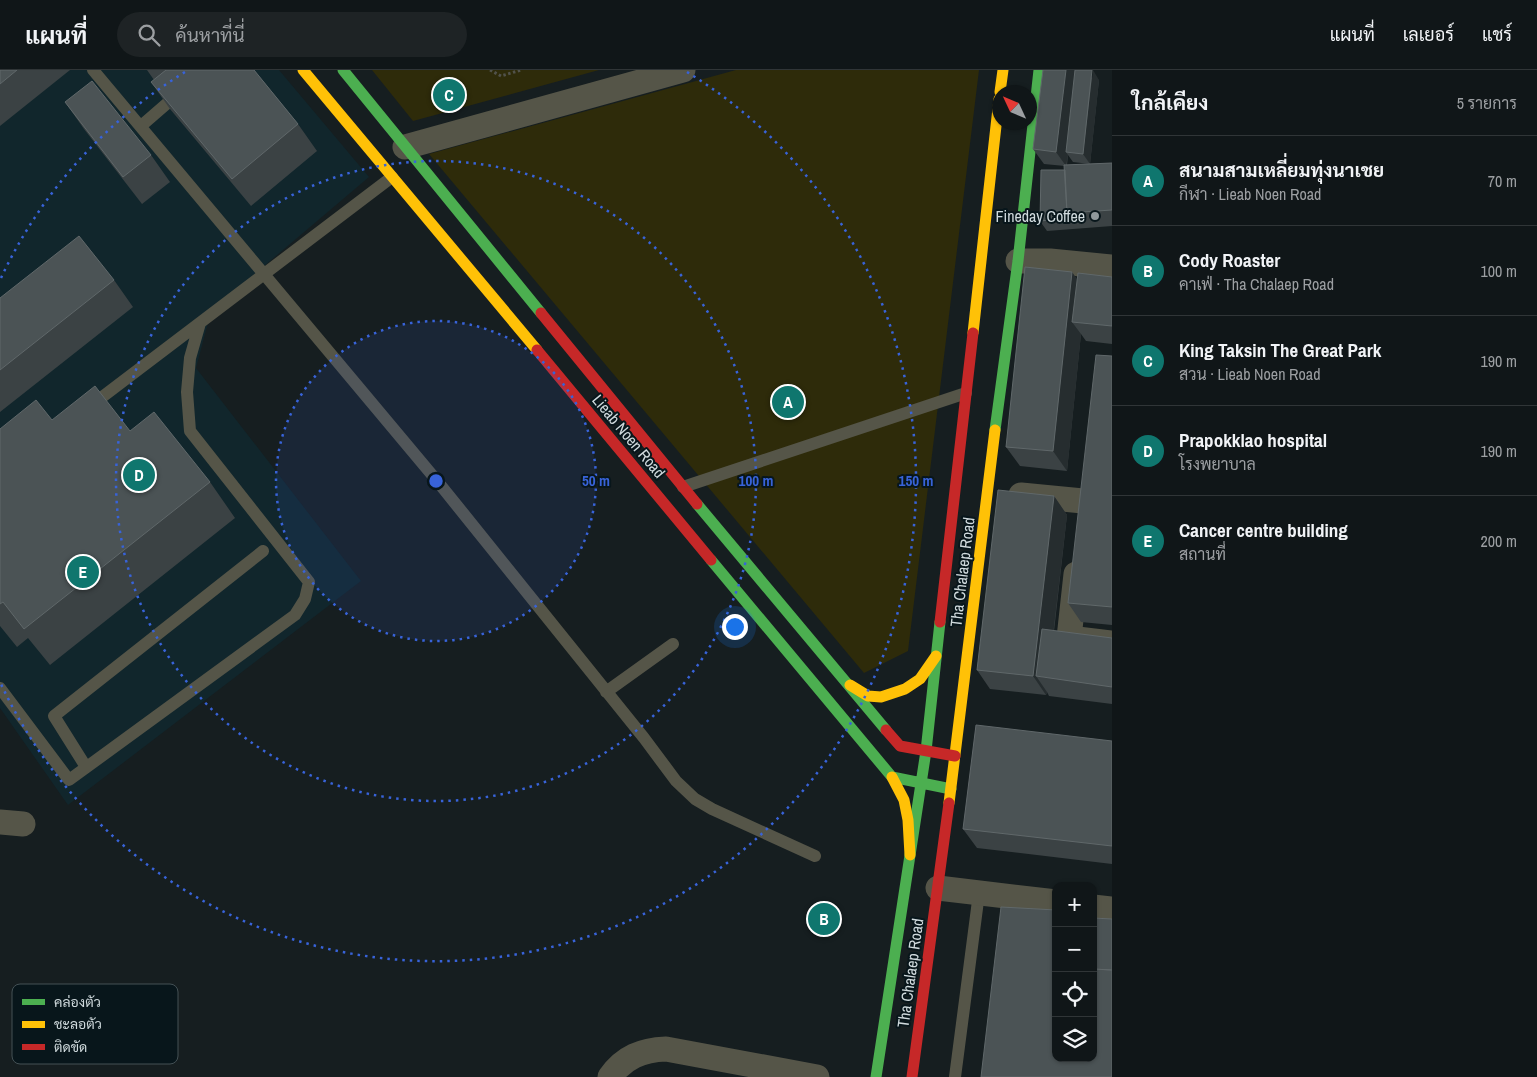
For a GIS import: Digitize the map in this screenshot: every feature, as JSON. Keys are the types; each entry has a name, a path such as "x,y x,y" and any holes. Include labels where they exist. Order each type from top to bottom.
{"main road":[{"name":"Lieab Noen Road","path":"303,70 892,777 904,800 908,820 910,855"},
{"name":"Lieab Noen Road","path":"343,70 683,487 900,746 955,756"},
{"path":"1001,85 1003,70"},
{"name":"Tha Chalaep Road","path":"912,1077 955,756 969,725 995,397 1018,261 1039,70"},
{"name":"Tha Chalaep Road","path":"876,1077 926,751 936,656 970,394 997,130"},
{"path":"849,684 868,696 881,697 905,689 920,679 936,656"},
{"path":"892,777 951,789"}],"street":[{"path":"406,147 683,70"},
{"path":"1018,261 1050,261 1112,255"},
{"path":"1050,261 1112,267"},
{"path":"988,491 1083,501"},
{"path":"1078,550 1069,638 1112,643"},
{"path":"938,888 1052,902"},
{"path":"1097,907 1112,909"},
{"path":"610,1077 616,1068 631,1056 648,1050 666,1049 817,1077"}],"lane":[{"path":"93,70 266,274 438,482 644,738 676,781 695,799 712,809 815,856"},
{"path":"141,126 192,82"},
{"path":"77,416 392,177"},
{"path":"0,688 68,780 295,615 306,599 309,582 190,431 187,392 190,358 200,323"},
{"path":"683,487 970,394"},
{"path":"86,767 54,716 263,551"},
{"path":"606,692 673,644"},
{"path":"954,1077 980,893"}],"path":[{"path":"490,70 501,76 521,70"}],"shaded area":[{"path":"0,70 279,70 369,177 211,311 196,368 361,581 68,805 0,708"},
{"path":"372,70 599,70 413,121"},
{"path":"736,70 979,70 908,651 864,673 429,154"}],"building":[{"path":"0,70 17,70 0,84"},
{"path":"166,70 254,70 298,124 232,179 151,82"},
{"path":"1043,70 1066,70 1056,152 1033,149 1035,130 1037,130"},
{"path":"1075,70 1092,70 1083,154 1066,152"},
{"path":"92,81 151,155 123,177 65,102"},
{"path":"1112,163 1112,210 1067,213 1064,165"},
{"path":"1041,170 1065,170 1067,213 1071,218 1040,221"},
{"path":"79,236 114,280 0,370 0,298"},
{"path":"1025,267 1072,272 1053,451 1006,447"},
{"path":"1078,273 1112,277 1112,326 1072,322"},
{"path":"1096,355 1112,356 1112,607 1068,603"},
{"path":"95,386 130,431 154,412 210,482 24,629 3,602 0,604 0,429 36,400 52,420"},
{"path":"998,490 1054,496 1033,676 977,670"},
{"path":"1042,629 1112,638 1112,687 1036,676"},
{"path":"976,725 1112,741 1112,846 963,829"},
{"path":"1001,907 1052,910 1052,1062 1097,1062 1097,969 1112,970 1112,1077 981,1077"},
{"path":"1097,918 1112,919 1112,970 1097,969"}],"traffic: fast":[{"path":"343,70 541,313"},
{"path":"995,430 1018,261 1039,70"},
{"path":"697,504 886,730"},
{"path":"711,560 892,777 951,789"},
{"path":"876,1077 926,751 940,622"}],"traffic: slow":[{"path":"303,70 537,350"},
{"path":"1001,85 1003,70"},
{"path":"973,333 996,130"},
{"path":"949,803 995,430"},
{"path":"850,685 868,696 881,697 905,689 920,679 936,656"},
{"path":"892,777 904,800 908,820 910,855"}],"traffic: jam":[{"path":"541,313 697,504"},
{"path":"940,622 973,333"},
{"path":"537,350 711,560"},
{"path":"886,730 900,746 955,756"},
{"path":"912,1077 949,803"}],"place":[{"name":"King Taksin The Great Park","path":"449,95"},
{"name":"Fineday Coffee","path":"1095,216"},
{"name":"สนามสามเหลี่ยมทุ่งนาเชย","path":"788,402"},
{"name":"Prapokklao hospital","path":"139,475"},
{"name":"Cancer centre building","path":"83,572"},
{"name":"Cody Roaster","path":"824,919"}]}
